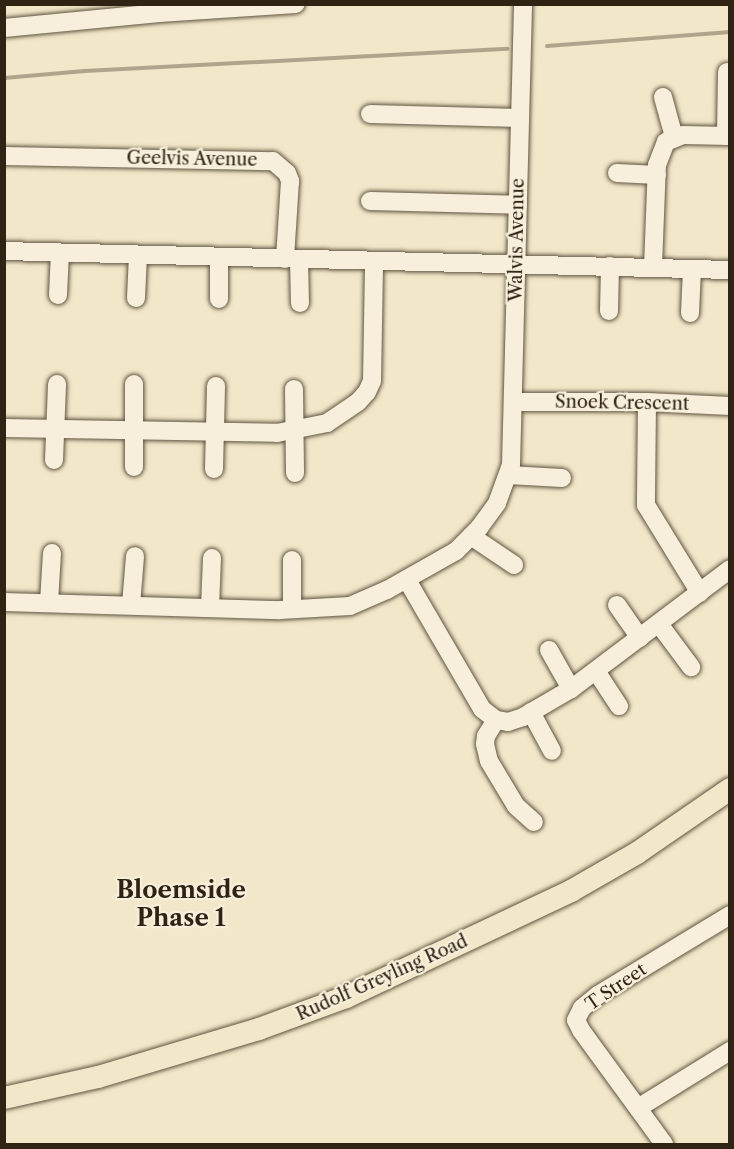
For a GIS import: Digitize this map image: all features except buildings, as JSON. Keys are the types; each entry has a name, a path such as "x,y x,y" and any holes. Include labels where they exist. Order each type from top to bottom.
{"main road":[{"name":"Rudolf Greyling Road","path":"4,1098 110,1073 259,1029 346,997 571,891 637,853 729,789"}],"street":[{"path":"4,28 296,4"},
{"name":"Walvis Avenue","path":"4,602 292,609 350,606 407,580 456,552 471,536 497,503 508,475 514,402 523,4"},
{"path":"653,267 660,152 666,142 674,137 728,136 727,72"},
{"path":"663,97 674,137"},
{"path":"370,114 520,118"},
{"name":"Geelvis Avenue","path":"4,156 273,161 287,173 290,181 292,260 300,303"},
{"path":"617,173 657,175"},
{"path":"370,201 518,205"},
{"path":"4,251 729,270"},
{"path":"58,295 60,253"},
{"path":"136,298 138,255"},
{"path":"219,258 219,299"},
{"path":"4,428 277,433 327,423 358,402 367,393 372,381 374,262"},
{"path":"609,311 610,266"},
{"path":"690,314 692,269"},
{"path":"54,460 57,384"},
{"path":"134,384 134,467"},
{"path":"214,470 216,386"},
{"path":"294,388 295,472"},
{"name":"Snoek Crescent","path":"514,402 646,402 729,406"},
{"path":"646,402 646,505 700,593"},
{"path":"508,475 561,478"},
{"path":"471,536 514,565"},
{"path":"49,602 52,553"},
{"path":"131,605 135,556"},
{"path":"210,607 212,558"},
{"path":"292,560 292,609"},
{"path":"407,580 482,709 496,720 508,722 531,712 571,689 729,569"},
{"path":"617,606 640,638"},
{"path":"659,624 691,667"},
{"path":"549,650 571,689"},
{"path":"596,671 619,706"},
{"path":"531,712 552,751"},
{"path":"496,720 486,736 487,754 507,794 521,813 534,822"},
{"name":"T Street","path":"664,1144 580,1030 576,1020 578,1015 598,996 729,915"},
{"path":"638,1108 729,1051"}],"waterway":[{"path":"547,46 730,32"},
{"path":"4,78 85,71 507,49"}],"district":[{"name":"Bloemside Phase 1","path":"181,904"}]}
